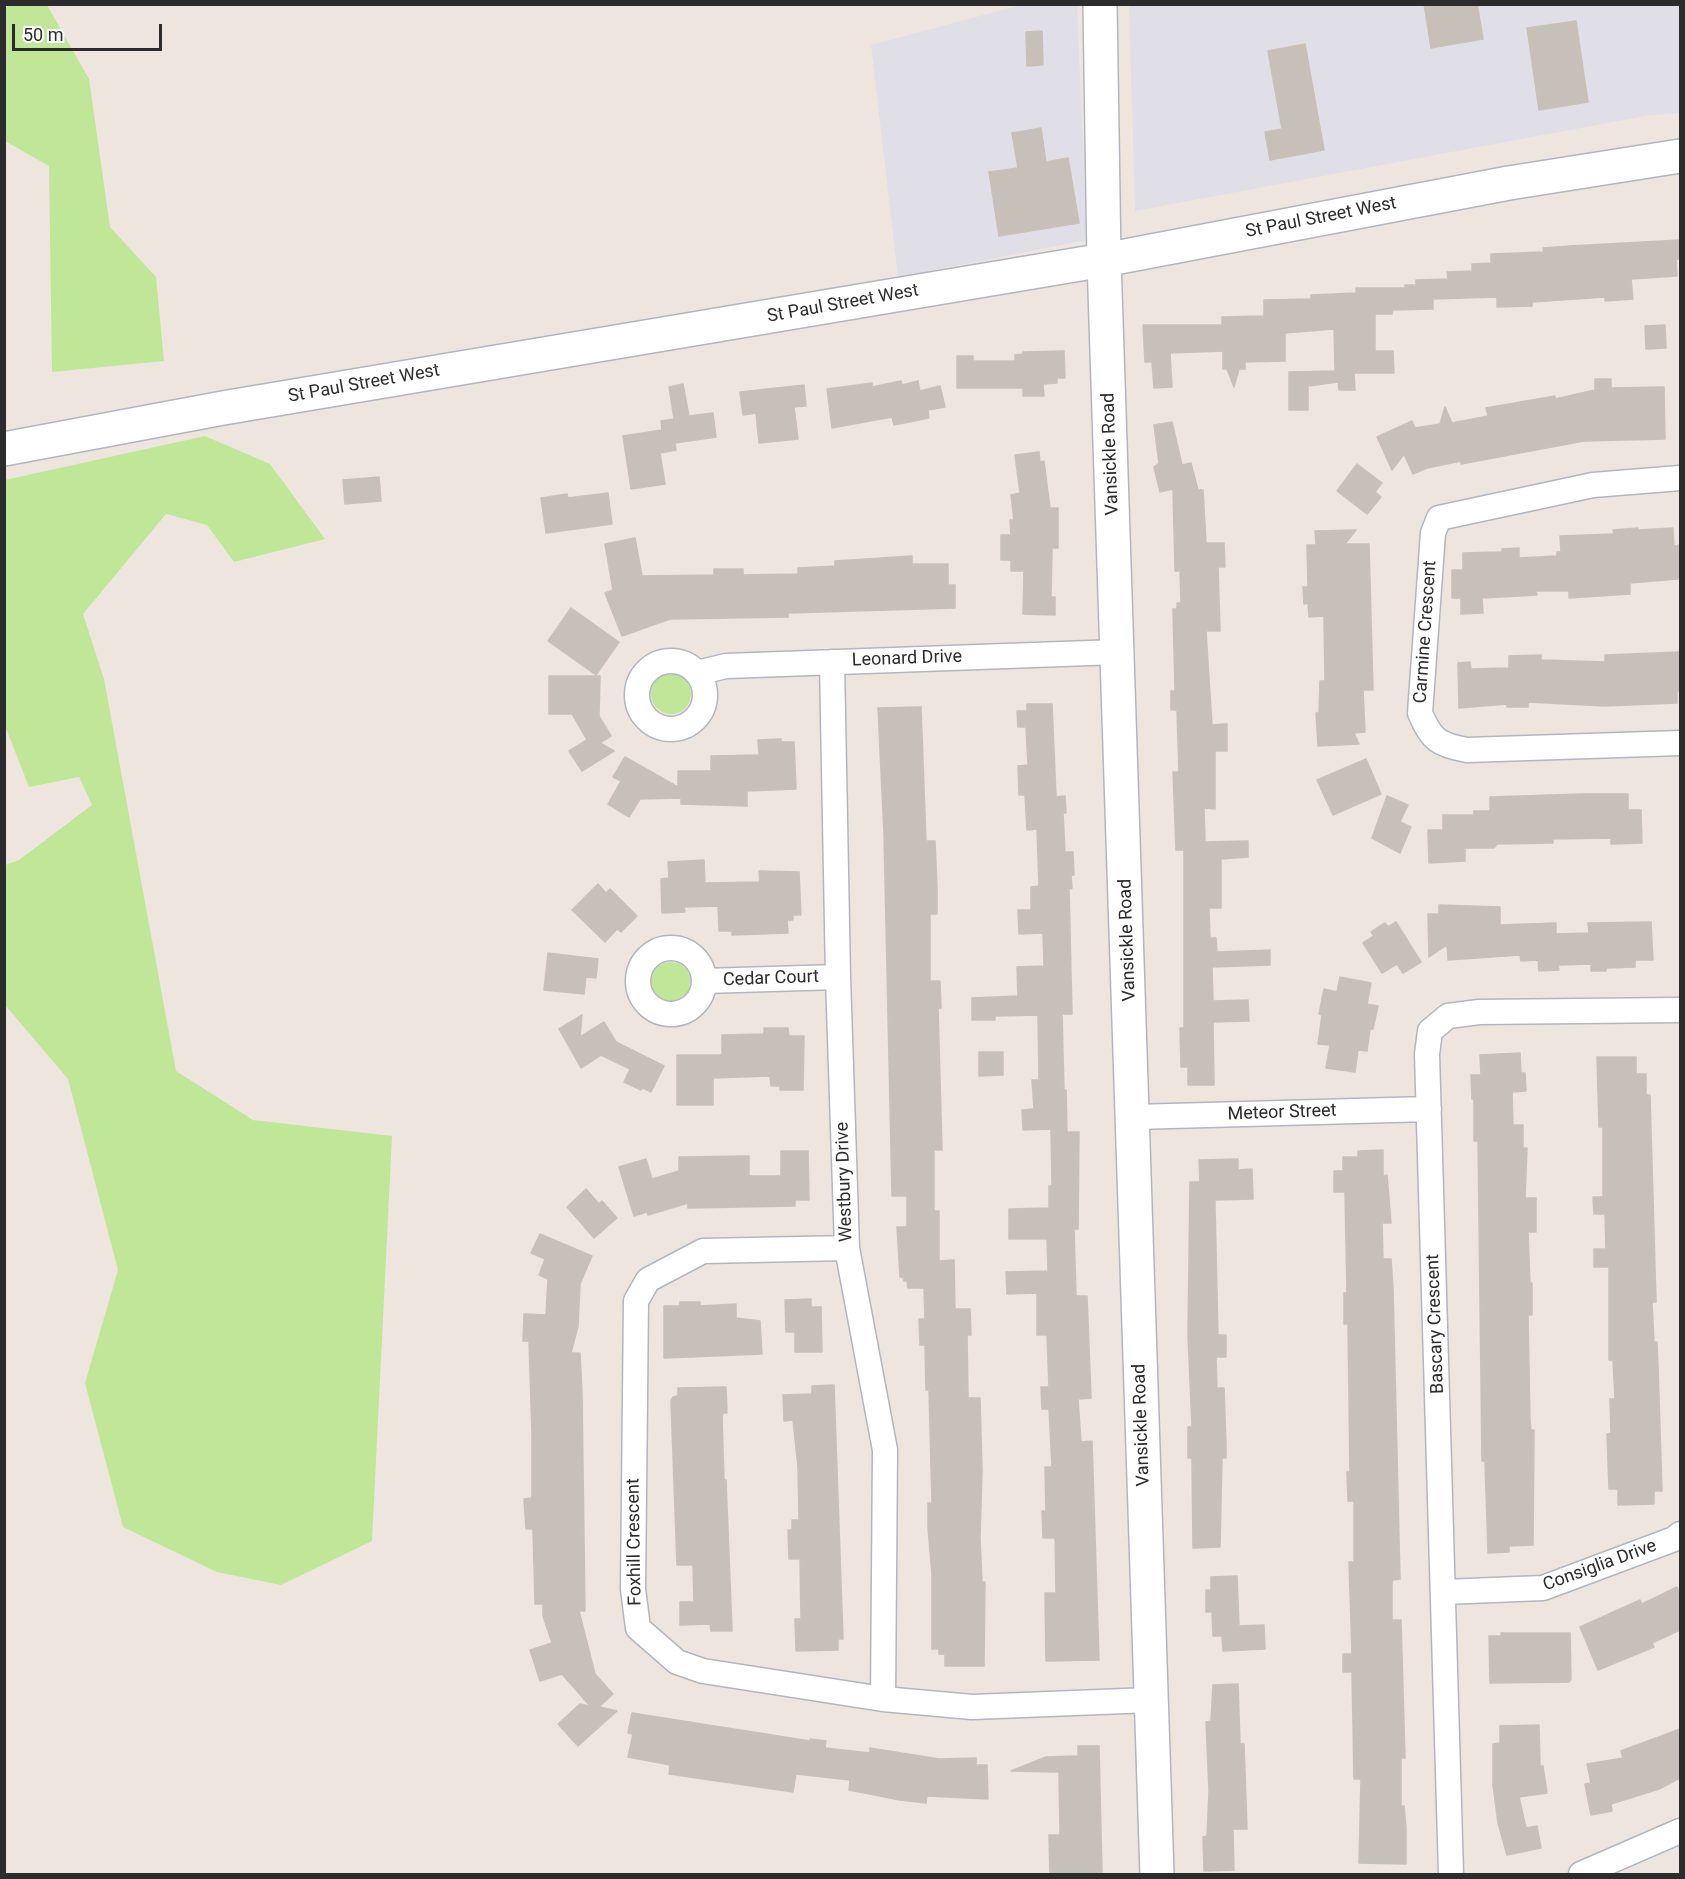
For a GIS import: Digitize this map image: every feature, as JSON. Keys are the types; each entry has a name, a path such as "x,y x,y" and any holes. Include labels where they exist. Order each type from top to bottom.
{"street":[{"name":"Vansickle Road","path":"1100,4 1104,260 1134,1117 1157,1875"},
{"name":"St Paul Street West","path":"4,449 257,402 1104,260 1509,183 1680,156"},
{"name":"Carmine Crescent","path":"1680,478 1593,485 1439,518 1433,533 1420,713 1429,734 1446,746 1467,750 1680,742"},
{"name":"Leonard Drive","path":"697,673 726,666 1118,652"},
{"name":"Westbury Drive","path":"832,662 838,977 847,1248 885,1450 883,1699"},
{"name":"Cedar Court","path":"704,981 838,977"},
{"name":"Bascary Crescent","path":"1451,1875 1427,1054 1430,1031 1448,1016 1479,1012 1680,1010"},
{"name":"Meteor Street","path":"1134,1117 1429,1109"},
{"name":"Foxhill Crescent","path":"847,1248 703,1251 648,1280 636,1300 633,1589 638,1628 677,1662 704,1671 883,1699 972,1707 1152,1700"},
{"name":"Consiglia Drive","path":"1444,1592 1543,1588 1680,1534"},
{"path":"1581,1875 1680,1831"}],"shaded area":[{"path":"1021,5 1077,5 1087,240 898,277 871,45"},
{"path":"1129,5 1680,5 1680,113 1645,116 1135,211"}],"green space":[{"path":"5,4 47,5 89,79 110,227 156,277 164,361 52,372 49,166 5,141"},
{"path":"205,436 270,464 325,539 234,562 207,525 166,514 83,614 104,679 176,1071 253,1120 392,1136 372,1541 281,1585 217,1572 123,1527 85,1383 118,1270 68,1079 5,1005 5,865 19,860 92,805 79,777 29,787 5,726 5,480"},
{"path":"671,674 679,675 685,680 690,686 690,702 685,708 679,713 671,714 663,713 657,708 652,702 651,694 652,686 657,680 663,675"},
{"path":"671,962 679,963 685,968 690,974 690,990 685,996 679,1001 671,1002 663,1001 657,996 652,990 651,982 652,974 657,968 663,963"}],"building":[{"path":"1424,4 1477,4 1483,39 1431,48"},
{"path":"1576,21 1588,102 1539,110 1527,28"},
{"path":"1042,31 1043,65 1027,66 1026,32"},
{"path":"1305,44 1324,150 1270,160 1265,132 1282,129 1268,51"},
{"path":"1041,128 1046,162 1068,158 1079,223 999,236 989,172 1018,168 1012,133"},
{"path":"1680,240 1680,259 1676,259 1677,276 1631,279 1633,299 1605,301 1605,297 1532,302 1532,306 1497,307 1497,297 1433,299 1433,309 1392,310 1392,314 1375,314 1375,351 1393,351 1394,373 1354,373 1355,390 1339,390 1338,382 1308,386 1308,410 1289,410 1289,372 1335,371 1334,329 1285,333 1285,361 1245,362 1245,369 1239,369 1234,387 1227,369 1223,369 1223,351 1170,353 1172,387 1154,388 1152,362 1145,362 1143,325 1222,325 1222,317 1264,316 1264,300 1311,299 1311,295 1356,293 1356,288 1405,288 1405,285 1416,285 1416,280 1448,279 1447,272 1472,271 1472,264 1491,263 1491,254 1544,252 1543,248 1570,246"},
{"path":"1665,325 1666,348 1646,349 1645,326"},
{"path":"1064,351 1065,378 1057,378 1057,383 1043,384 1044,396 1023,396 1023,388 957,388 957,356 973,356 973,361 1015,361 1015,355 1023,354 1023,352"},
{"path":"1595,379 1611,379 1611,388 1664,387 1665,439 1584,441 1461,464 1461,461 1427,468 1413,474 1404,454 1392,470 1377,437 1412,421 1415,428 1440,424 1445,407 1452,423 1488,416 1486,408 1555,396 1555,399 1595,390"},
{"path":"901,381 902,385 918,381 920,391 940,386 945,407 928,410 929,418 894,425 892,417 832,428 827,389 872,383 872,387"},
{"path":"683,384 689,416 713,413 716,437 675,443 676,450 660,453 665,484 631,489 623,436 662,430 661,421 674,419 669,387"},
{"path":"804,385 806,406 794,407 798,439 759,443 756,413 743,415 740,392"},
{"path":"1172,422 1182,465 1191,463 1198,490 1203,490 1206,543 1224,543 1225,567 1218,567 1220,631 1206,631 1212,725 1227,724 1227,751 1215,751 1215,809 1204,808 1205,842 1248,841 1248,857 1221,859 1221,908 1209,908 1210,938 1216,938 1217,952 1270,950 1270,965 1212,967 1213,1001 1248,1000 1249,1021 1213,1022 1214,1085 1188,1085 1188,1067 1181,1067 1180,1028 1184,1028 1184,850 1176,850 1173,772 1179,772 1177,710 1171,710 1171,691 1175,691 1173,609 1177,609 1177,603 1181,603 1180,571 1175,571 1173,489 1160,492 1154,467 1159,463 1154,425"},
{"path":"1039,452 1040,462 1044,461 1050,508 1058,508 1058,548 1052,548 1051,597 1055,597 1055,615 1023,614 1024,571 1011,571 1011,560 1001,560 1001,535 1011,535 1010,520 1014,520 1011,495 1020,493 1015,455"},
{"path":"1357,464 1382,483 1375,492 1381,497 1367,514 1337,491"},
{"path":"379,477 381,501 345,504 343,480"},
{"path":"608,493 612,524 546,533 541,498 567,494 568,498"},
{"path":"1638,528 1638,530 1673,528 1674,546 1680,545 1680,576 1678,579 1630,583 1630,594 1569,598 1569,591 1536,591 1537,595 1482,598 1483,613 1461,614 1461,598 1452,598 1452,570 1463,570 1463,553 1502,552 1502,549 1519,548 1519,558 1557,556 1557,552 1561,552 1560,536 1614,534 1613,530"},
{"path":"1356,530 1345,544 1369,544 1373,690 1363,690 1365,732 1354,733 1359,744 1318,746 1316,713 1319,713 1320,681 1325,681 1324,616 1309,617 1308,603 1304,604 1303,587 1308,587 1307,545 1316,545 1315,531"},
{"path":"635,538 642,576 714,575 714,569 743,569 743,575 798,574 798,568 835,566 835,561 912,556 912,564 948,564 948,585 955,585 955,608 788,613 788,617 670,619 622,636 605,593 613,590 605,544"},
{"path":"571,608 619,642 596,675 548,641"},
{"path":"1680,652 1680,691 1677,691 1677,703 1605,706 1528,702 1528,707 1507,707 1507,704 1459,708 1458,663 1470,662 1471,669 1509,668 1509,656 1541,655 1541,660 1605,662 1605,655"},
{"path":"549,676 600,676 599,716 611,736 600,743 614,751 582,771 569,751 587,740 572,714 549,714"},
{"path":"1027,704 1052,704 1056,797 1065,796 1066,813 1063,813 1065,852 1073,852 1074,875 1071,875 1072,888 1069,889 1072,1014 1062,1014 1064,1090 1066,1090 1067,1132 1079,1132 1078,1229 1074,1229 1076,1296 1087,1296 1091,1398 1078,1399 1081,1442 1092,1441 1099,1660 1046,1661 1045,1593 1056,1593 1055,1538 1043,1538 1042,1511 1046,1511 1045,1467 1052,1467 1049,1409 1042,1409 1041,1387 1049,1387 1047,1335 1037,1335 1037,1293 1007,1294 1006,1272 1048,1271 1047,1239 1009,1239 1009,1209 1049,1208 1049,1186 1052,1186 1051,1129 1023,1130 1022,1110 1034,1109 1032,1080 1039,1080 1038,1015 995,1016 995,1020 972,1020 972,998 1018,996 1017,967 1044,966 1043,933 1019,934 1018,910 1031,910 1031,887 1039,886 1037,829 1027,830 1025,795 1019,795 1018,766 1028,765 1026,727 1018,727 1017,711 1027,711"},
{"path":"921,707 926,841 935,841 937,887 937,914 930,914 930,981 940,981 941,1008 938,1008 942,1150 934,1150 934,1211 939,1211 939,1261 954,1260 955,1309 970,1309 971,1335 967,1335 968,1398 980,1398 982,1470 980,1538 982,1582 985,1582 984,1666 945,1666 945,1654 939,1654 939,1649 932,1649 932,1574 928,1528 928,1503 932,1503 929,1390 926,1390 925,1345 920,1345 919,1319 925,1319 924,1288 908,1288 907,1281 900,1277 897,1227 907,1227 907,1196 892,1196 884,834 878,708"},
{"path":"781,739 781,742 794,742 796,789 747,791 747,806 681,804 681,798 640,799 629,817 608,804 621,781 613,777 625,757 678,787 678,771 711,771 711,756 759,755 758,740"},
{"path":"1366,759 1381,794 1333,815 1317,780"},
{"path":"1628,794 1628,810 1641,810 1642,843 1611,844 1611,838 1553,839 1553,843 1497,844 1494,848 1465,848 1465,861 1429,863 1428,830 1443,830 1443,815 1474,815 1474,811 1490,811 1490,797"},
{"path":"1387,796 1408,805 1400,822 1411,827 1400,853 1372,838"},
{"path":"704,860 705,883 760,882 759,871 799,872 801,915 793,915 793,920 787,920 788,933 732,935 732,931 719,931 718,906 684,907 685,912 662,913 661,879 669,878 668,862"},
{"path":"598,884 606,893 610,889 637,916 621,932 617,929 605,942 572,910"},
{"path":"1439,905 1500,907 1500,925 1556,923 1556,934 1589,933 1588,923 1651,922 1653,960 1635,960 1635,967 1606,968 1606,971 1591,971 1591,964 1558,965 1559,970 1539,971 1538,960 1521,961 1520,955 1448,960 1447,945 1429,957 1428,914 1439,914"},
{"path":"1396,922 1421,962 1403,973 1397,964 1382,973 1363,943 1374,936 1371,932 1385,923 1388,927"},
{"path":"548,953 598,959 596,978 586,977 584,994 544,990"},
{"path":"1340,977 1371,983 1367,1004 1378,1006 1373,1029 1370,1029 1367,1051 1358,1050 1355,1072 1326,1068 1330,1045 1318,1044 1322,1015 1319,1014 1324,989 1337,992"},
{"path":"582,1015 580,1037 604,1022 616,1042 664,1066 651,1092 624,1082 630,1069 601,1055 581,1068 559,1029"},
{"path":"764,1028 788,1028 789,1036 804,1036 803,1090 780,1090 780,1086 771,1086 770,1076 713,1078 713,1105 677,1105 677,1055 722,1055 722,1035 764,1034"},
{"path":"979,1052 1003,1052 1003,1075 979,1076"},
{"path":"1520,1053 1521,1073 1525,1073 1526,1091 1512,1092 1513,1125 1523,1125 1523,1148 1527,1148 1525,1198 1536,1198 1536,1232 1528,1232 1530,1284 1532,1283 1532,1315 1528,1315 1530,1421 1531,1430 1534,1430 1533,1545 1509,1546 1509,1552 1488,1553 1485,1461 1482,1461 1478,1141 1474,1141 1474,1099 1472,1099 1471,1075 1481,1075 1480,1055"},
{"path":"1597,1057 1636,1057 1636,1074 1646,1074 1646,1095 1650,1095 1656,1302 1652,1302 1654,1342 1657,1342 1662,1491 1654,1491 1654,1504 1618,1505 1618,1489 1609,1489 1607,1434 1611,1433 1610,1399 1615,1399 1613,1360 1609,1360 1609,1267 1594,1267 1594,1249 1606,1249 1605,1214 1594,1214 1593,1197 1603,1197 1603,1127 1599,1127"},
{"path":"1383,1150 1383,1176 1387,1175 1391,1223 1382,1223 1383,1259 1391,1259 1393,1288 1400,1579 1392,1580 1392,1620 1401,1620 1405,1758 1401,1758 1401,1806 1404,1806 1406,1828 1406,1864 1359,1863 1361,1779 1354,1779 1352,1672 1343,1672 1343,1654 1352,1654 1349,1562 1354,1562 1354,1501 1348,1501 1347,1472 1350,1472 1348,1324 1344,1324 1344,1293 1347,1293 1345,1192 1334,1192 1334,1171 1343,1171 1343,1157 1358,1157 1358,1151"},
{"path":"781,1151 808,1151 809,1200 795,1200 795,1206 688,1208 688,1203 648,1215 647,1212 634,1216 619,1167 646,1159 652,1179 679,1171 679,1157 749,1156 749,1176 781,1176"},
{"path":"1238,1159 1238,1170 1252,1169 1253,1199 1215,1200 1218,1335 1226,1335 1226,1357 1216,1357 1217,1388 1224,1388 1226,1444 1226,1458 1222,1458 1220,1547 1193,1548 1192,1458 1188,1458 1188,1427 1192,1427 1188,1335 1190,1182 1200,1182 1199,1160"},
{"path":"586,1189 599,1204 602,1201 617,1218 594,1238 567,1207"},
{"path":"540,1234 592,1256 580,1284 578,1326 571,1353 580,1353 582,1394 585,1611 579,1611 595,1674 613,1694 599,1707 617,1711 578,1746 558,1724 580,1704 590,1706 562,1674 540,1681 530,1650 552,1643 543,1616 543,1604 535,1604 533,1529 526,1529 524,1499 532,1498 532,1434 529,1341 523,1341 524,1314 546,1315 548,1279 539,1275 545,1259 531,1253"},
{"path":"811,1299 811,1307 821,1307 822,1352 795,1352 795,1332 786,1332 785,1300"},
{"path":"680,1302 700,1302 700,1306 736,1304 736,1318 760,1321 762,1354 664,1358 664,1306 680,1306"},
{"path":"834,1385 843,1639 838,1639 838,1650 796,1651 795,1619 801,1619 800,1559 789,1559 788,1530 792,1530 792,1520 799,1520 798,1467 793,1420 784,1421 783,1395 812,1394 812,1386"},
{"path":"726,1387 727,1413 723,1413 722,1417 732,1631 711,1631 710,1624 680,1625 680,1602 694,1602 693,1565 677,1565 671,1401 673,1397 678,1396 678,1388"},
{"path":"1237,1576 1239,1626 1264,1625 1265,1649 1223,1651 1222,1636 1213,1636 1212,1612 1206,1612 1206,1590 1211,1590 1211,1577"},
{"path":"1677,1587 1680,1595 1680,1630 1652,1643 1654,1647 1598,1670 1580,1627 1640,1600 1642,1604"},
{"path":"1501,1633 1570,1633 1571,1679 1569,1682 1490,1683 1489,1636 1501,1636"},
{"path":"1238,1684 1240,1744 1244,1744 1247,1829 1233,1829 1234,1870 1204,1871 1203,1837 1207,1836 1209,1791 1206,1722 1211,1721 1213,1685"},
{"path":"632,1713 810,1741 810,1739 826,1741 825,1748 870,1753 870,1748 939,1759 976,1758 976,1765 987,1765 988,1799 927,1796 926,1803 900,1800 849,1790 850,1780 796,1774 793,1792 669,1774 670,1765 628,1757 633,1734 628,1733"},
{"path":"1539,1725 1540,1766 1543,1766 1547,1793 1519,1797 1526,1828 1537,1826 1541,1848 1507,1855 1498,1823 1493,1785 1493,1744 1500,1743 1500,1726"},
{"path":"1680,1729 1680,1778 1659,1789 1611,1804 1612,1811 1591,1815 1585,1784 1591,1783 1587,1764 1623,1758 1621,1751"},
{"path":"1078,1746 1099,1746 1102,1875 1050,1875 1049,1835 1060,1835 1059,1772 1011,1771 1046,1757 1078,1756"}]}
